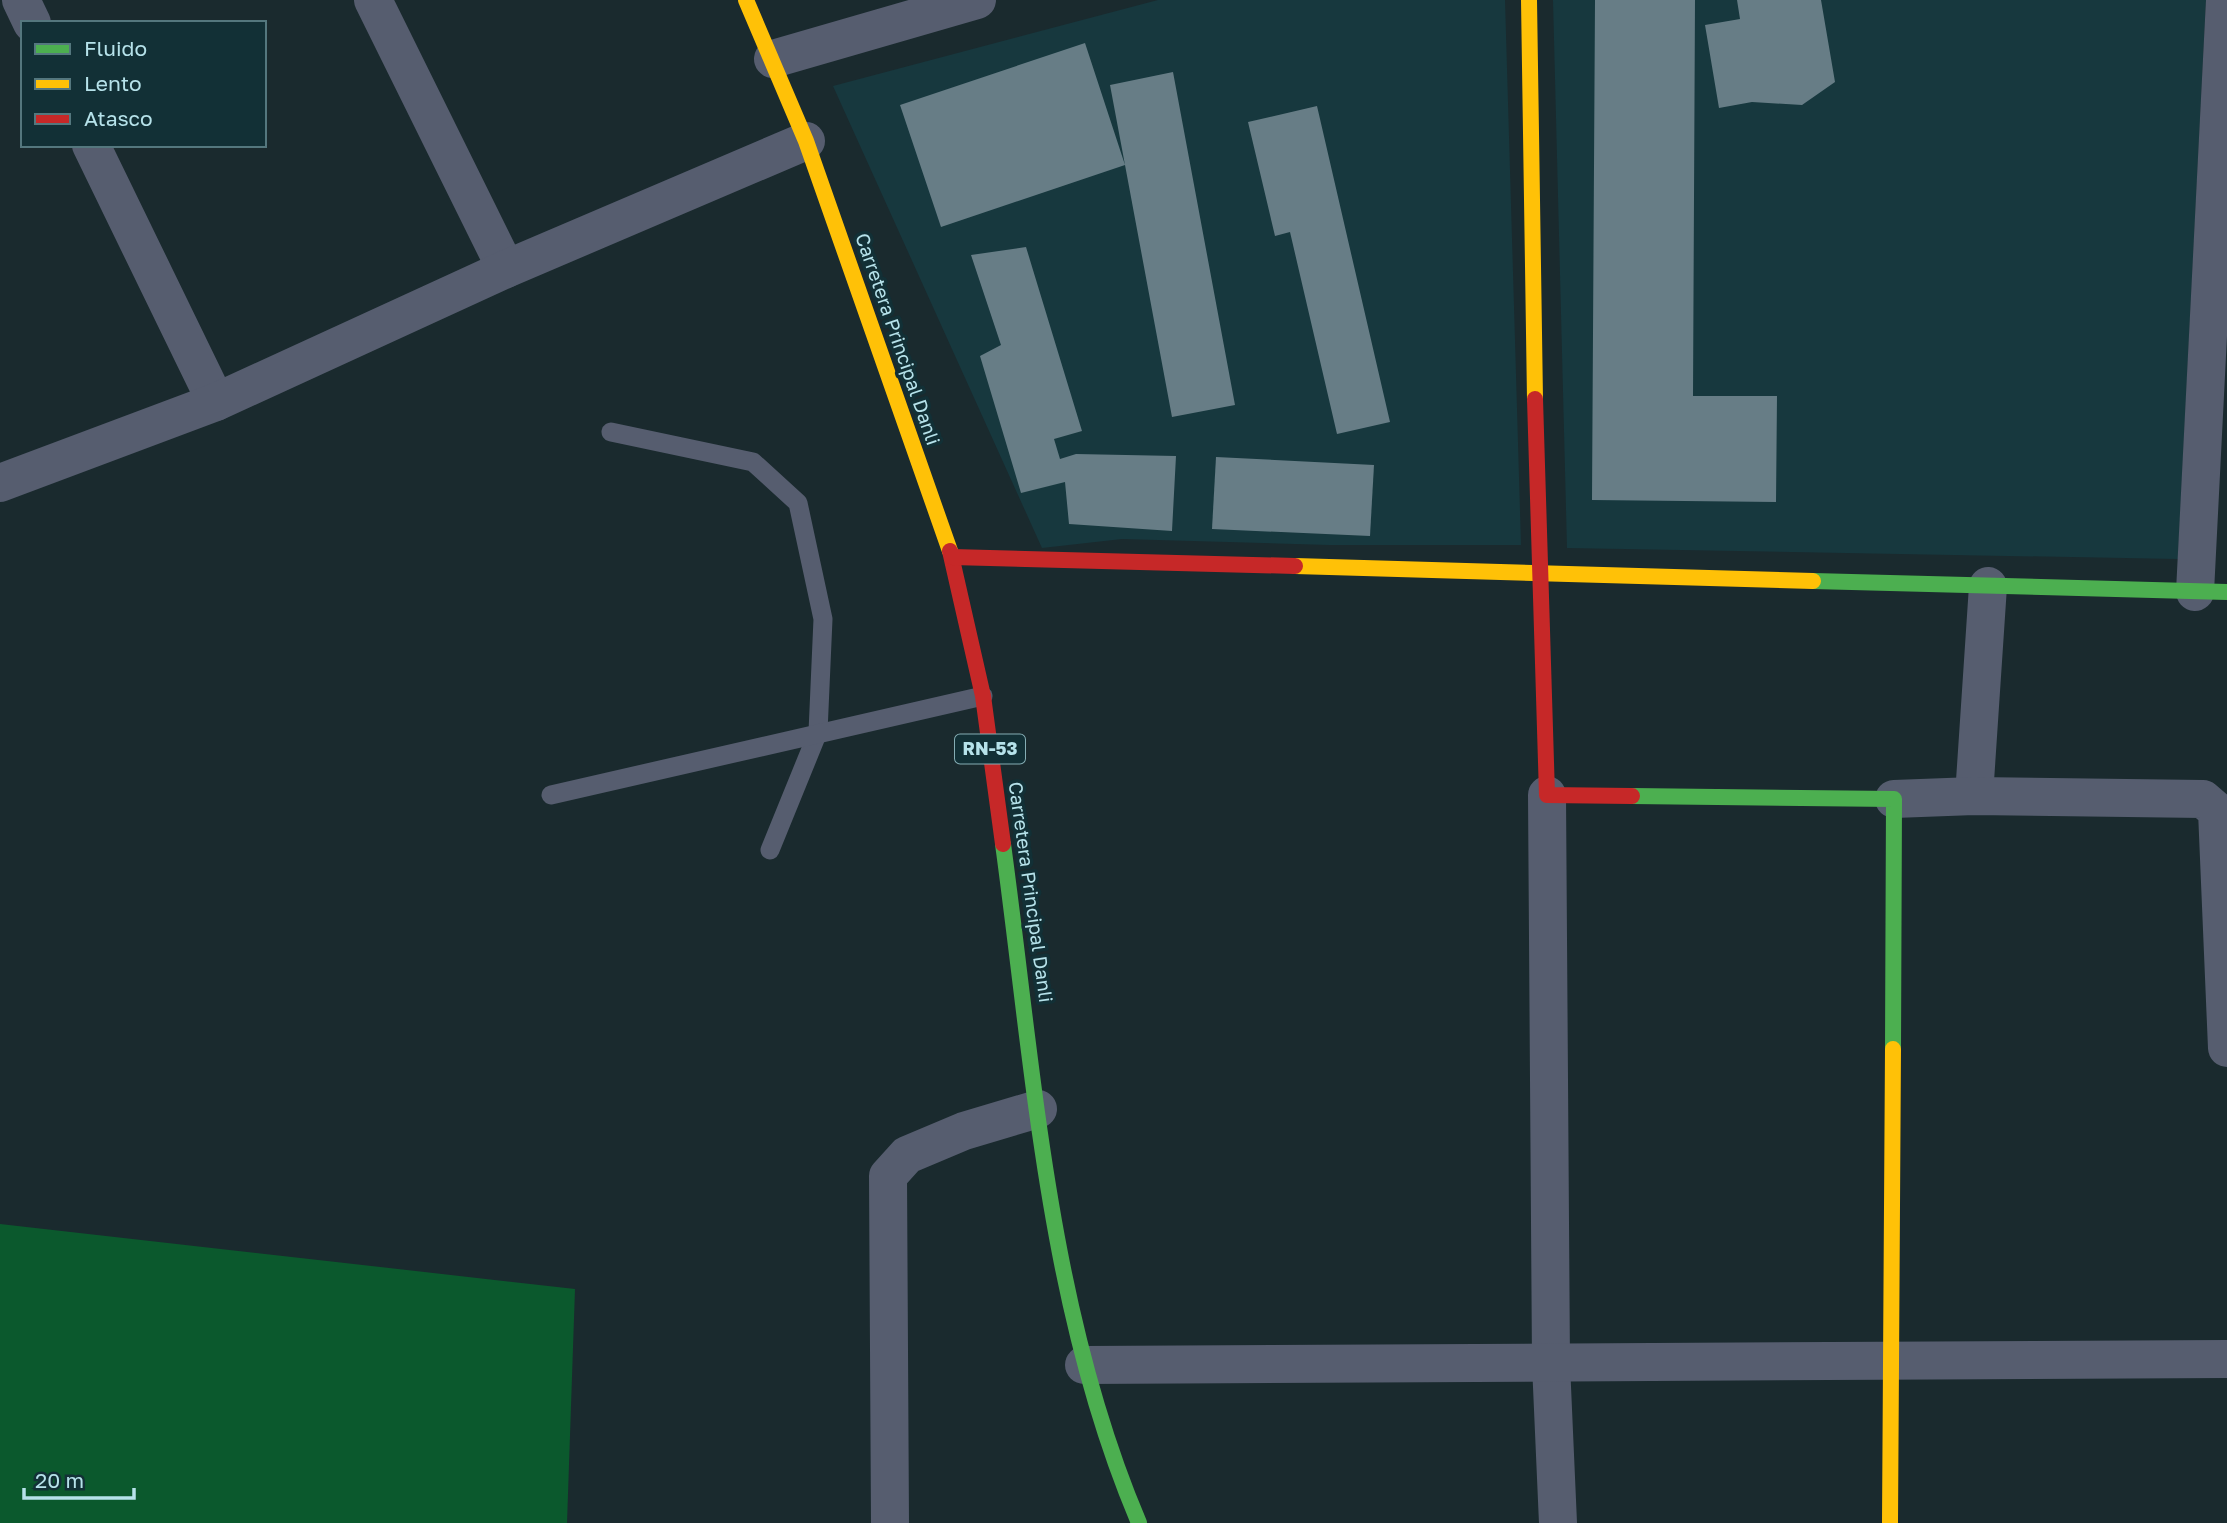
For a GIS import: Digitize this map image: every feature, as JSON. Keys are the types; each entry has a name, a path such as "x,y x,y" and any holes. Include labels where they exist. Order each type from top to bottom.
{"street":[{"path":"20,0 31,21"},
{"path":"373,0 506,269"},
{"name":"Carretera Principal Danli","path":"746,0 806,141 952,557 983,696 1055,1231 1084,1365 1119,1476 1139,1523"},
{"path":"773,59 977,0"},
{"path":"1529,0 1538,571 1547,795 1551,1364 1558,1523"},
{"path":"952,557 1538,571 2211,592 2225,0"},
{"path":"0,483 216,402 506,269 806,141"},
{"path":"92,147 216,402"},
{"path":"1974,796 1988,586"},
{"path":"1547,795 2203,799 2217,811 2227,1048"},
{"path":"1890,1523 1893,1361 1894,799"},
{"path":"890,1523 888,1177 908,1155 964,1131 1038,1109"},
{"path":"1084,1365 2227,1359"}],"lane":[{"path":"611,432 753,462 797,503 823,619 818,732 770,850"},
{"path":"551,795 983,696"}],"shaded area":[{"path":"1158,0 1505,0 1521,545 1329,545 1122,539 1042,548 833,86"},
{"path":"1553,0 2206,0 2178,559 1567,548"}],"green space":[{"path":"0,1224 575,1289 567,1523 0,1523"}],"building":[{"path":"1595,0 1695,0 1693,396 1777,396 1776,502 1592,500"},
{"path":"1737,0 1821,0 1835,82 1802,105 1752,102 1719,108 1705,25 1740,19"},
{"path":"1085,43 1125,165 941,227 900,105"},
{"path":"1173,72 1235,405 1172,417 1110,85"},
{"path":"1317,106 1390,422 1337,434 1290,232 1275,236 1248,122"},
{"path":"1026,247 1082,431 1054,439 1060,459 1076,454 1176,456 1172,531 1069,524 1065,482 1021,493 980,356 1001,345 971,255"},
{"path":"1216,457 1374,465 1370,536 1212,529"}],"traffic: fast":[{"path":"1813,581 2227,592"},
{"path":"1632,796 1894,799 1893,1049"},
{"path":"1003,844 1036,1103 1064,1274 1084,1359 1108,1442 1139,1523"}],"traffic: slow":[{"path":"746,0 806,141 950,551"},
{"path":"1529,0 1535,399"},
{"path":"1295,566 1813,581"},
{"path":"1890,1523 1893,1049"}],"traffic: jam":[{"path":"1535,399 1547,795 1632,796"},
{"path":"950,551 983,696 1003,844"},
{"path":"952,557 1295,566"}]}
